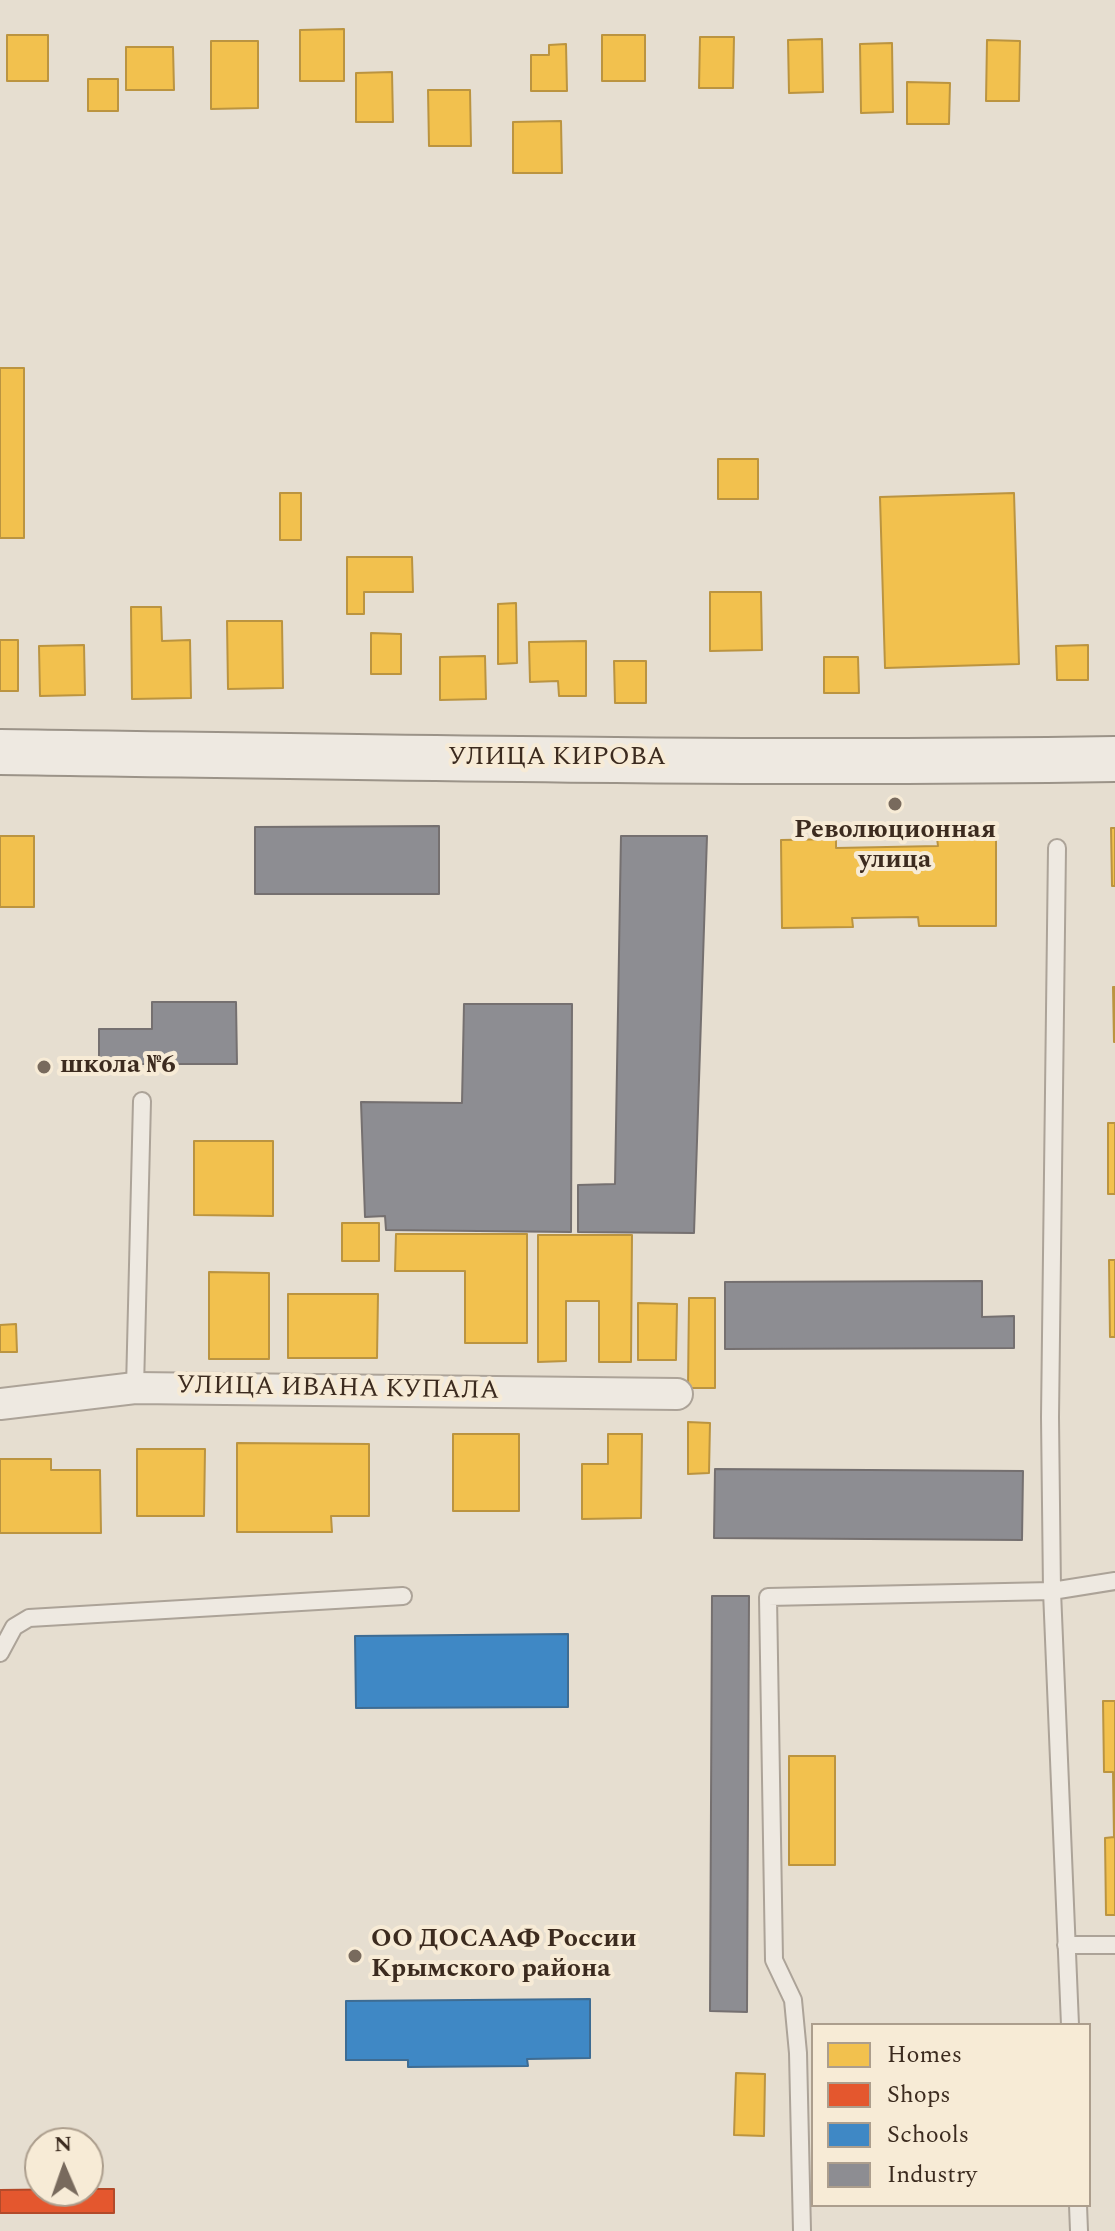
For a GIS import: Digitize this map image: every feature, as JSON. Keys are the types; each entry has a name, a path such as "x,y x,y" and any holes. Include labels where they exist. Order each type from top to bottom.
{"main road":[{"name":"УЛИЦА КИРОВА","path":"0,752 905,762 1115,759"}],"street":[{"name":"УЛИЦА ИВАНА КУПАЛА","path":"0,1404 135,1388 677,1394"}],"lane":[{"path":"1057,848 1050,1417 1052,1591 1070,2023"},
{"path":"135,1388 142,1101"},
{"path":"802,2231 798,2053 793,2000 774,1960 768,1597 1052,1591 1115,1581"},
{"path":"0,1653 14,1627 29,1618 403,1596"},
{"path":"1066,1945 1115,1945"},
{"path":"1078,2207 1079,2231"}],"building: Homes":[{"path":"344,29 344,81 300,81 300,30"},
{"path":"7,35 48,35 48,81 7,81"},
{"path":"602,35 645,35 645,81 602,81"},
{"path":"700,37 734,37 733,88 699,88"},
{"path":"822,39 823,92 789,93 788,40"},
{"path":"987,40 1020,41 1019,101 986,101"},
{"path":"211,41 258,41 258,108 211,109"},
{"path":"892,43 893,112 861,113 860,44"},
{"path":"566,44 567,91 531,91 531,55 549,55 549,45"},
{"path":"126,47 173,47 174,90 126,90"},
{"path":"392,72 393,122 356,122 356,73"},
{"path":"88,79 118,79 118,111 88,111"},
{"path":"907,82 950,83 949,124 907,124"},
{"path":"428,90 470,90 471,146 429,146"},
{"path":"561,121 562,173 513,173 513,122"},
{"path":"0,368 24,368 24,538 0,538"},
{"path":"718,459 758,459 758,499 718,499"},
{"path":"280,493 301,493 301,540 280,540"},
{"path":"1014,493 1019,664 885,668 880,497"},
{"path":"347,557 412,557 413,592 364,592 364,614 347,614"},
{"path":"710,592 761,592 762,650 710,651"},
{"path":"516,603 517,663 498,664 498,604"},
{"path":"131,607 161,607 162,641 190,640 191,698 132,699"},
{"path":"227,621 282,621 283,688 228,689"},
{"path":"371,633 401,634 401,674 371,674"},
{"path":"0,640 18,640 18,691 0,691"},
{"path":"586,641 586,696 559,696 558,681 530,682 529,642"},
{"path":"84,645 85,695 40,696 39,646"},
{"path":"1088,645 1088,680 1057,680 1056,646"},
{"path":"485,656 486,699 440,700 440,657"},
{"path":"824,657 858,657 859,693 824,693"},
{"path":"614,661 646,661 646,703 615,703"},
{"path":"1111,828 1115,828 1115,886 1112,886"},
{"path":"0,836 34,836 34,907 0,907"},
{"path":"937,838 996,838 996,926 919,926 918,917 852,918 853,927 782,928 781,840 836,839 836,848 938,846"},
{"path":"1115,987 1115,1042 1114,1042"},
{"path":"1108,1123 1115,1123 1115,1194 1108,1194"},
{"path":"194,1141 273,1141 273,1216 194,1215"},
{"path":"342,1223 379,1223 379,1261 342,1261"},
{"path":"396,1234 527,1234 527,1343 465,1343 465,1271 395,1271"},
{"path":"538,1235 632,1235 631,1362 599,1362 599,1301 566,1301 566,1361 538,1362"},
{"path":"1109,1260 1115,1260 1115,1337 1110,1337"},
{"path":"209,1272 269,1273 269,1359 209,1359"},
{"path":"288,1294 378,1294 377,1358 288,1358"},
{"path":"689,1298 715,1298 715,1388 688,1388"},
{"path":"638,1303 677,1304 676,1360 638,1360"},
{"path":"16,1324 17,1352 0,1352 0,1325"},
{"path":"688,1422 710,1423 709,1473 688,1474"},
{"path":"453,1434 519,1434 519,1511 453,1511"},
{"path":"608,1434 642,1434 641,1518 582,1519 582,1464 608,1464"},
{"path":"237,1443 369,1444 369,1516 331,1516 332,1532 237,1532"},
{"path":"137,1449 205,1449 204,1516 137,1516"},
{"path":"0,1459 51,1459 51,1470 100,1470 101,1533 0,1533"},
{"path":"1103,1701 1115,1701 1115,1915 1106,1915 1105,1838 1114,1837 1113,1772 1104,1772"},
{"path":"789,1756 835,1756 835,1865 789,1865"},
{"path":"736,2073 765,2074 764,2136 734,2135"}],"building: Shops":[{"path":"104,2189 114,2189 114,2213 0,2213 0,2190 24,2190 24,2207 104,2207"}],"building: Schools":[{"path":"568,1634 568,1707 356,1708 355,1636"},
{"path":"590,1999 590,2058 527,2059 528,2066 408,2067 408,2060 346,2060 346,2001"}],"building: Industry":[{"path":"439,826 439,894 255,894 255,827"},
{"path":"621,836 707,836 694,1233 578,1232 578,1185 615,1184"},
{"path":"152,1002 236,1002 237,1064 99,1064 99,1029 152,1029"},
{"path":"464,1004 572,1004 571,1232 386,1230 385,1216 365,1217 361,1102 462,1103"},
{"path":"982,1281 982,1317 1014,1316 1014,1348 725,1349 725,1282"},
{"path":"715,1469 1023,1471 1022,1540 714,1538"},
{"path":"712,1596 749,1596 747,2012 710,2011"}],"place":[{"name":"Революционная улица","path":"895,804"},
{"name":"школа №6","path":"44,1067"},
{"name":"ОО ДОСААФ России Крымского района","path":"355,1956"}]}
